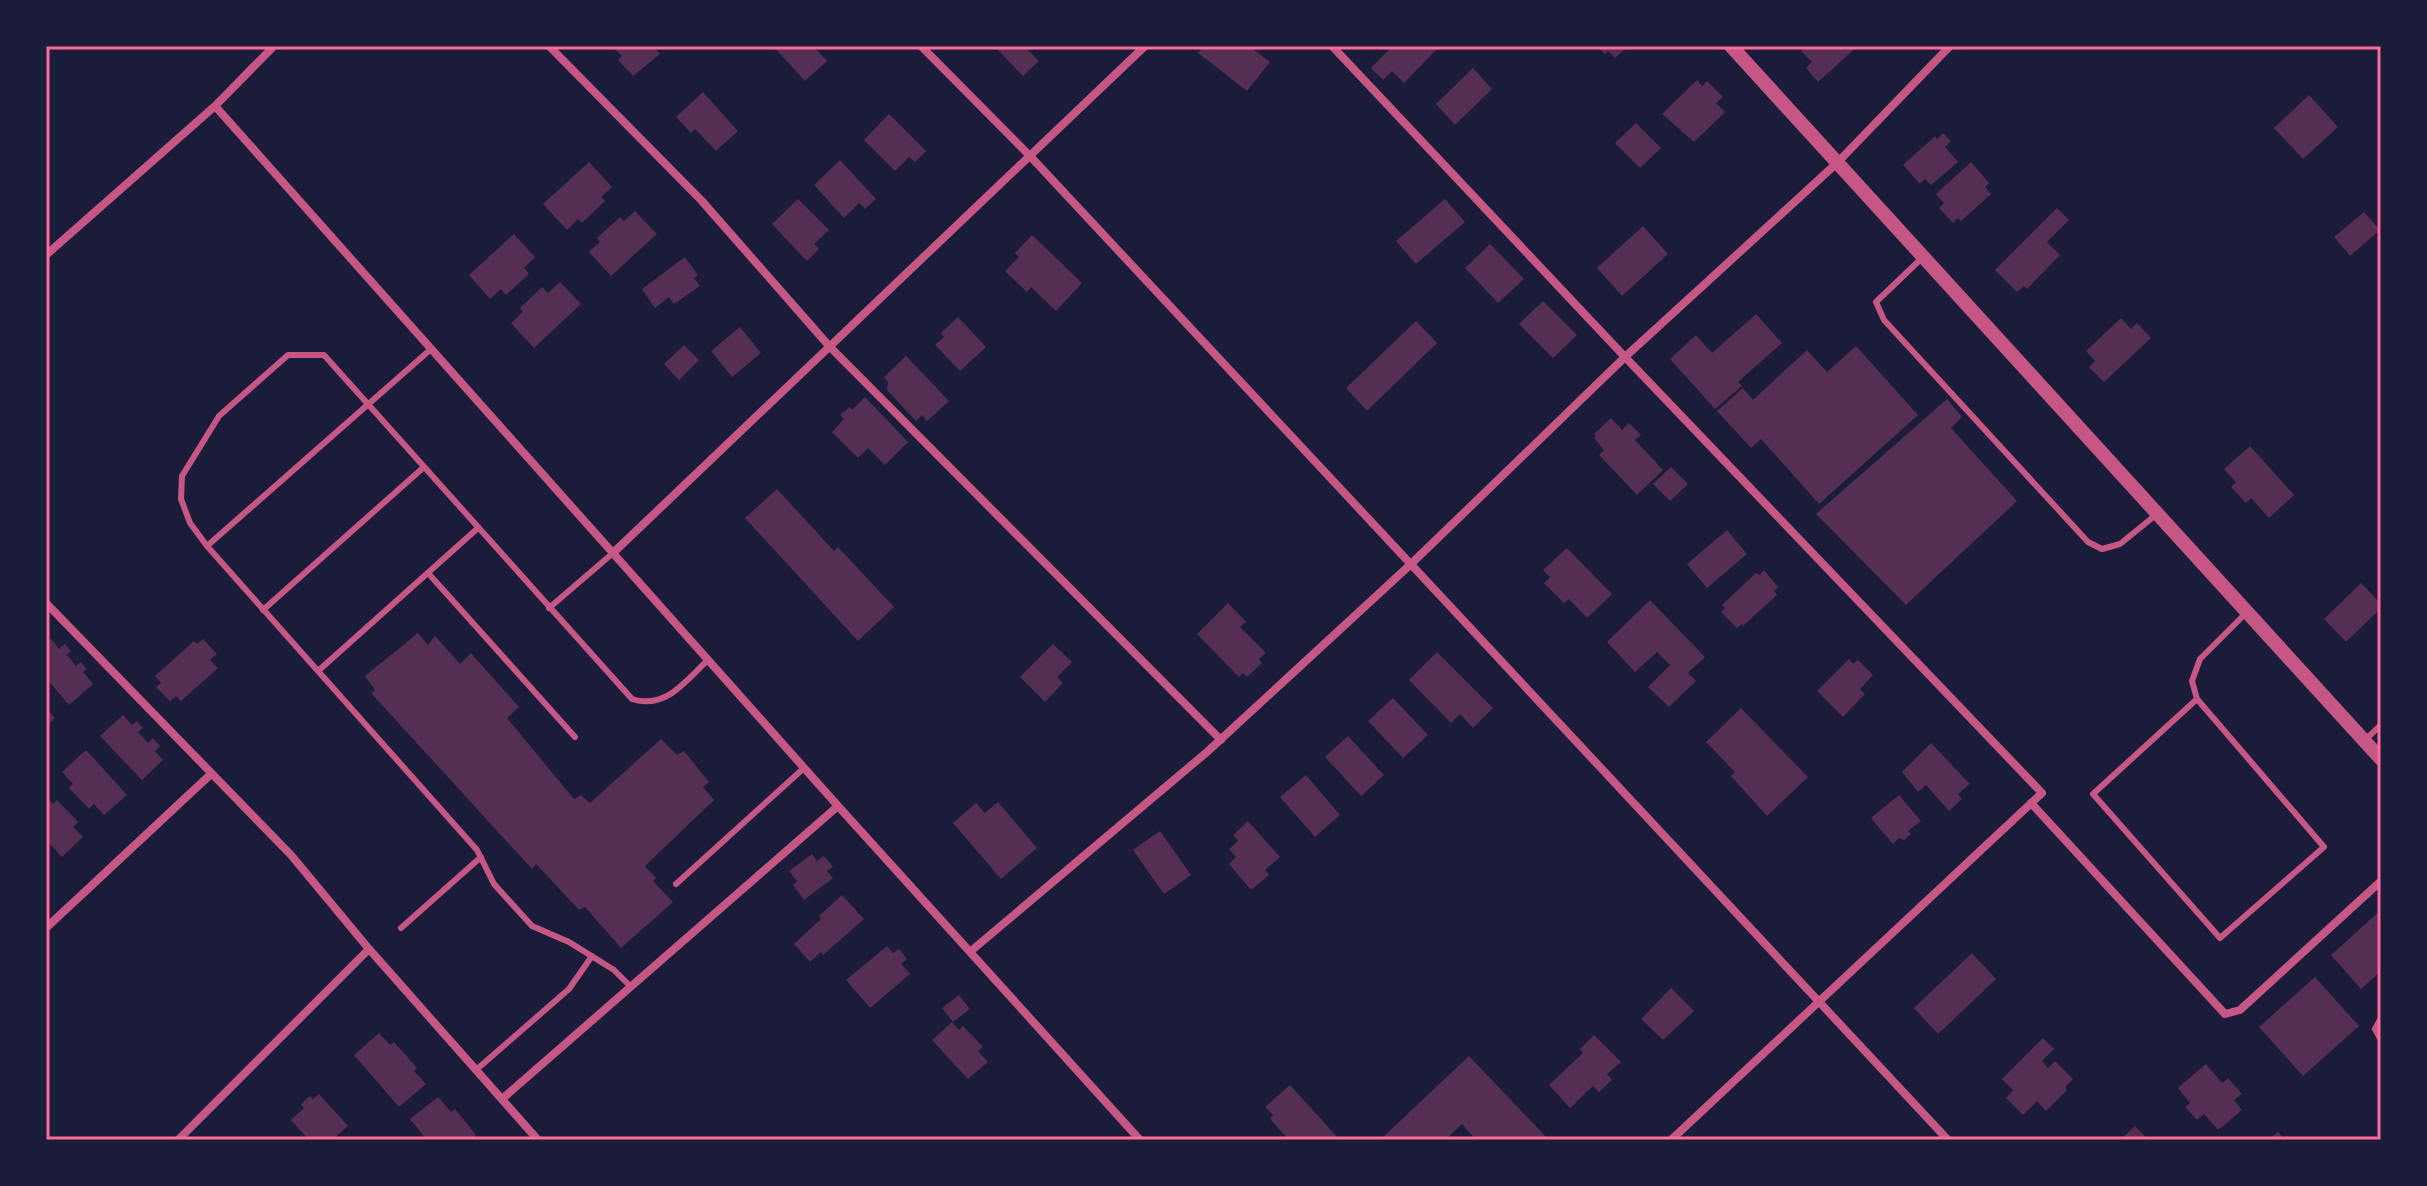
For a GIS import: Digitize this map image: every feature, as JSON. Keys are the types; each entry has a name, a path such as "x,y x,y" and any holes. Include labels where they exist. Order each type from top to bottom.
{"street":[{"path":"46,255 215,106 274,46"},
{"path":"549,46 701,200 830,347 1221,740"},
{"path":"921,46 1030,156 1948,1140"},
{"path":"613,553 1145,46"},
{"path":"1332,46 2042,793 1671,1140"},
{"path":"1731,46 2381,759"},
{"path":"971,951 1221,740 1411,564 1625,357 1837,163 1950,46"},
{"path":"215,106 1140,1140"},
{"path":"46,603 291,855 369,949 538,1140"},
{"path":"46,928 211,774"},
{"path":"2031,803 2225,1014 2240,1010 2381,881"},
{"path":"502,1099 838,806"},
{"path":"178,1140 369,949"}],"lane":[{"path":"1923,257 1876,302 1884,320 1916,355 2088,542 2102,549 2120,544 2158,513"},
{"path":"207,546 431,349"},
{"path":"631,987 614,970 592,956 532,926 494,884 477,850 207,546 190,523 181,499 182,476 219,416 288,355 324,355 632,699 646,703 663,700 708,660"},
{"path":"263,610 424,467"},
{"path":"318,671 478,528"},
{"path":"549,608 613,553"},
{"path":"428,573 575,737"},
{"path":"2197,699 2093,794 2220,938 2324,847 2197,699 2192,681 2200,659 2247,611"},
{"path":"2364,740 2381,725"},
{"path":"676,884 804,768"},
{"path":"401,928 481,857"},
{"path":"476,1070 569,989 592,956"},
{"path":"2381,1018 2375,1029 2381,1040"}],"building":[{"path":"612,46 653,46 660,54 633,76 618,60 622,56"},
{"path":"773,46 813,46 827,61 805,81"},
{"path":"994,46 1024,46 1039,61 1023,76"},
{"path":"1204,46 1249,46 1270,62 1247,91 1198,53"},
{"path":"1392,46 1438,48 1404,83 1392,71 1383,80 1371,68"},
{"path":"1597,46 1628,46 1615,58"},
{"path":"1806,46 1858,46 1818,82 1806,68 1812,62 1801,51"},
{"path":"1473,68 1492,89 1455,125 1436,104"},
{"path":"1697,80 1702,86 1707,81 1723,97 1716,103 1725,112 1694,142 1662,114"},
{"path":"703,92 738,131 716,151 695,129 691,133 676,117"},
{"path":"2309,95 2338,127 2303,159 2274,128"},
{"path":"889,114 926,151 915,162 909,157 895,171 864,140"},
{"path":"1636,123 1661,148 1640,168 1615,143"},
{"path":"1943,133 1951,141 1945,147 1958,162 1931,185 1925,179 1920,184 1903,165 1935,136 1937,139"},
{"path":"840,160 876,199 865,209 859,203 844,218 814,185"},
{"path":"589,162 612,187 601,197 605,201 582,223 578,219 567,230 543,204"},
{"path":"1971,162 1989,183 1985,187 1991,194 1961,221 1958,218 1953,223 1939,208 1944,203 1936,194"},
{"path":"798,199 829,230 814,244 819,249 807,261 772,224"},
{"path":"1445,199 1465,222 1416,264 1396,241"},
{"path":"2057,208 2069,220 2047,242 2060,255 2027,289 2024,286 2017,292 1995,270"},
{"path":"635,211 657,234 611,276 589,252 600,242 597,238 620,217 624,221"},
{"path":"2364,212 2380,230 2350,256 2334,237"},
{"path":"1643,226 1668,254 1622,296 1597,268"},
{"path":"514,234 535,257 524,268 529,274 506,295 501,289 490,299 469,275"},
{"path":"1032,235 1082,283 1056,311 1031,287 1027,292 1005,271 1019,257 1015,253"},
{"path":"1490,244 1524,279 1498,303 1465,268"},
{"path":"685,257 698,275 694,278 700,286 674,304 669,297 655,308 642,289"},
{"path":"560,282 581,304 534,348 511,323 523,312 520,308 542,287 548,293"},
{"path":"1543,301 1577,335 1553,358 1519,324"},
{"path":"1756,314 1782,343 1738,382 1742,386 1715,409 1670,359 1696,335 1712,353"},
{"path":"958,317 986,347 960,371 935,345 944,337 941,333"},
{"path":"2121,318 2131,329 2137,323 2151,338 2104,382 2089,367 2095,361 2086,351"},
{"path":"1416,321 1437,343 1367,411 1346,388"},
{"path":"740,327 761,353 732,377 711,351"},
{"path":"684,345 699,360 679,380 664,364"},
{"path":"1856,346 1918,415 1819,504 1761,439 1751,448 1717,411 1743,388 1753,400 1807,350 1827,372"},
{"path":"906,356 949,401 927,421 922,415 916,421 887,390 888,382 884,377"},
{"path":"865,397 908,442 885,465 868,448 858,458 832,432 844,419 840,415 850,407 852,410"},
{"path":"1947,399 1962,417 1951,428 2017,501 1906,605 1816,514"},
{"path":"1611,418 1622,430 1629,423 1641,435 1635,440 1663,470 1637,495 1599,455 1604,450 1594,434"},
{"path":"2250,446 2294,495 2269,518 2251,498 2246,503 2231,487 2236,482 2224,469"},
{"path":"1671,467 1688,484 1670,501 1653,484"},
{"path":"777,489 834,551 838,547 894,607 858,641 745,518"},
{"path":"1727,530 1747,554 1707,588 1687,564"},
{"path":"1567,548 1612,594 1587,618 1569,599 1564,603 1544,583 1550,577 1543,570"},
{"path":"1764,570 1778,587 1774,591 1777,595 1737,628 1721,612 1725,608 1722,605 1756,573 1759,575"},
{"path":"2361,583 2381,604 2381,608 2346,642 2324,619"},
{"path":"1650,600 1705,657 1688,673 1696,681 1669,707 1648,687 1670,665 1657,652 1635,672 1607,642"},
{"path":"1228,603 1246,622 1240,627 1266,653 1259,659 1262,663 1247,677 1243,673 1239,677 1197,634"},
{"path":"418,633 428,645 435,636 460,664 471,653 519,707 507,718 574,799 581,795 590,803 661,739 677,755 684,751 709,782 703,787 714,800 645,866 656,878 653,881 673,902 621,948 585,907 579,910 536,864 532,869 371,693 375,690 365,676"},
{"path":"51,639 59,649 65,644 71,651 67,655 76,666 81,662 87,669 83,672 93,684 69,705 46,678 46,643"},
{"path":"203,639 217,654 210,660 218,668 181,701 176,696 170,701 156,687 161,683 155,676 194,641 197,644"},
{"path":"1053,644 1072,662 1057,677 1063,683 1045,702 1020,677"},
{"path":"1437,652 1493,708 1473,728 1460,714 1451,723 1409,680"},
{"path":"1849,659 1853,664 1858,660 1873,675 1860,689 1865,694 1843,717 1817,691"},
{"path":"1393,698 1428,735 1403,758 1368,721"},
{"path":"46,708 55,718 46,727"},
{"path":"1741,708 1808,777 1767,816 1731,776 1735,772 1706,742"},
{"path":"123,715 132,725 137,721 143,728 138,732 148,743 153,738 160,746 155,751 163,760 142,780 100,736"},
{"path":"1348,736 1384,775 1361,796 1325,757"},
{"path":"1931,743 1970,784 1958,794 1962,799 1949,811 1926,785 1918,792 1902,772"},
{"path":"86,750 127,795 104,815 94,804 89,809 69,788 73,784 62,772"},
{"path":"1306,775 1340,815 1315,837 1280,797"},
{"path":"1899,795 1921,821 1908,831 1911,834 1904,840 1899,838 1893,844 1871,818"},
{"path":"46,797 53,804 57,800 78,822 73,827 83,837 62,857 46,840"},
{"path":"998,802 1037,848 1001,879 953,823 976,803 985,813"},
{"path":"1248,821 1280,857 1265,870 1269,875 1251,890 1229,864 1236,857 1229,849 1238,841 1233,835"},
{"path":"1160,831 1191,875 1164,894 1133,850"},
{"path":"812,854 817,861 824,856 833,867 827,871 833,878 804,900 793,885 797,881 789,871"},
{"path":"842,895 864,919 823,955 821,952 810,962 794,944"},
{"path":"2381,910 2381,971 2361,989 2331,955"},
{"path":"887,946 893,953 899,949 907,959 901,964 910,974 870,1008 846,980"},
{"path":"1972,953 1996,979 1938,1034 1914,1008"},
{"path":"2315,977 2359,1026 2303,1076 2259,1027"},
{"path":"1671,988 1694,1011 1663,1040 1641,1019"},
{"path":"959,995 970,1009 953,1022 942,1008"},
{"path":"952,1022 959,1030 963,1026 983,1047 978,1051 988,1062 968,1079 932,1040"},
{"path":"379,1033 390,1045 394,1042 417,1068 414,1071 426,1084 399,1107 354,1055"},
{"path":"1594,1035 1621,1062 1607,1074 1612,1080 1599,1092 1593,1086 1570,1108 1549,1085 1583,1053 1580,1049"},
{"path":"2043,1038 2054,1049 2042,1061 2048,1068 2055,1061 2073,1079 2046,1111 2037,1101 2023,1115 2006,1098 2013,1090 2002,1079"},
{"path":"1469,1056 1549,1140 1476,1140 1462,1124 1445,1140 1380,1140"},
{"path":"2206,1064 2222,1083 2228,1078 2242,1094 2234,1100 2242,1110 2218,1130 2204,1114 2197,1120 2185,1107 2190,1103 2178,1088"},
{"path":"1290,1085 1340,1140 1289,1140 1270,1119 1273,1115 1265,1107"},
{"path":"319,1094 348,1126 332,1140 309,1140 291,1120 304,1108 301,1104 310,1096 313,1099"},
{"path":"438,1097 451,1112 455,1109 476,1135 472,1140 427,1140 410,1119"},
{"path":"2135,1126 2149,1140 2120,1140"},
{"path":"2278,1132 2285,1140 2268,1140"}]}
